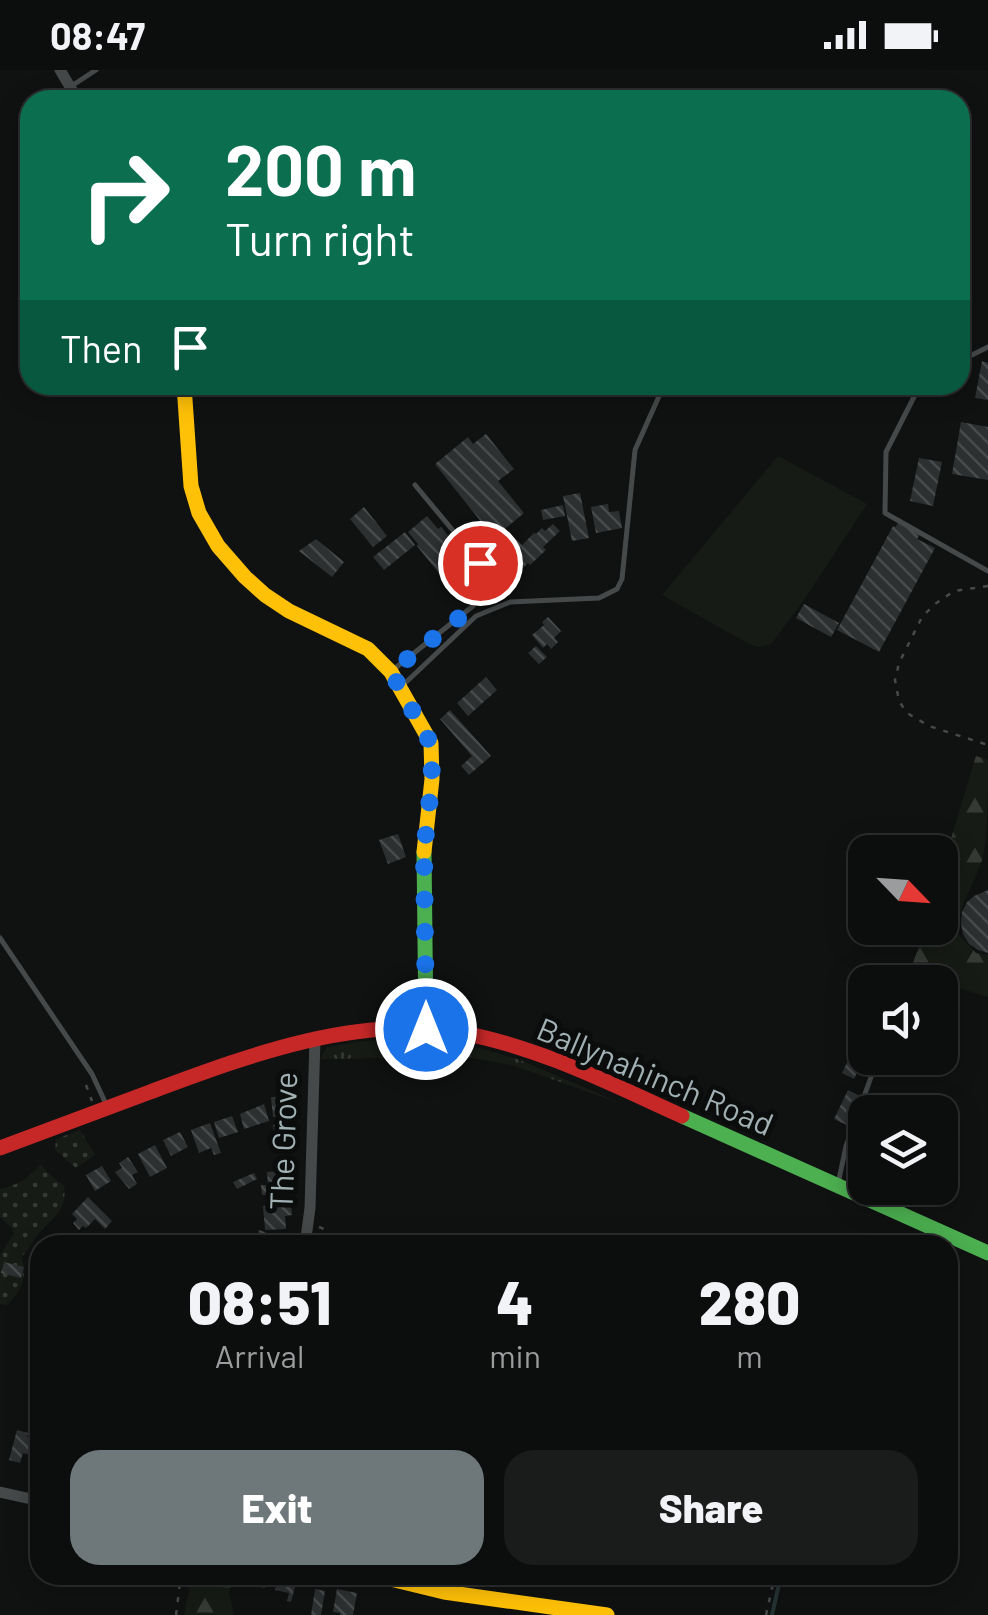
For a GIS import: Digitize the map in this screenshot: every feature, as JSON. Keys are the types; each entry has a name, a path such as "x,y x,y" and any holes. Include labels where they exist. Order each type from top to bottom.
{"street":[{"path":"60,70 72,90"},
{"path":"185,395 191,486 199,513 218,546 245,577 289,611 368,650 391,672 431,744 432,779 424,851 426,1029"},
{"name":"Ballynahinch Road","path":"0,1148 225,1065 315,1040 380,1030 426,1029 463,1033 553,1058 946,1235"},
{"name":"The Grove","path":"306,1235 315,1040"},
{"name":"Ballynahinch Road","path":"958,1240 988,1254"},
{"path":"0,1492 30,1499"},
{"path":"415,1585 607,1615"}],"lane":[{"path":"70,87 96,70"},
{"path":"400,688 476,616 510,602 599,598 616,589 622,578 635,450 660,395"},
{"path":"914,395 886,452 885,513 988,571"},
{"path":"391,672 474,606 480,563 415,485"},
{"path":"0,938 92,1074 102,1109"},
{"path":"837,1186 846,1146 872,1075"}],"path":[{"path":"988,586 954,591 922,616 895,680 899,700 907,713 929,726 988,746"},
{"path":"85,1080 102,1109"},
{"path":"308,1222 329,1235"},
{"path":"176,1615 180,1585"},
{"path":"766,1615 774,1585"}],"green space":[{"path":"778,456 867,504 802,603 771,644 759,647 662,595"},
{"path":"976,756 988,760 983,857 964,904 958,934 958,835 952,835"},
{"path":"958,934 976,953 988,955 988,997 958,988 958,965 912,965 919,945 958,945"},
{"path":"412,1040 462,1043 520,1060 625,1105 512,1065 467,1057 320,1059 327,1047"},
{"path":"80,1130 95,1155 76,1168 55,1150 56,1139"},
{"path":"41,1164 64,1186 65,1194 57,1214 38,1235 30,1235 30,1246 22,1257 24,1278 20,1289 7,1305 0,1304 0,1255 14,1234 0,1217 0,1189 23,1180"},
{"path":"190,1585 231,1585 234,1615 184,1615"}],"building":[{"path":"982,361 988,363 988,400 975,398"},
{"path":"961,422 988,427 988,480 952,474"},
{"path":"486,434 514,469 498,481 524,513 494,538 435,464 468,437 473,444"},
{"path":"919,458 942,462 933,506 910,501"},
{"path":"580,493 589,538 572,541 563,496"},
{"path":"608,504 609,512 619,511 622,528 596,533 591,507"},
{"path":"563,505 565,516 543,520 541,510"},
{"path":"364,507 387,536 373,547 350,519"},
{"path":"427,516 470,563 446,582 408,532"},
{"path":"898,522 935,548 879,652 837,630"},
{"path":"553,524 560,531 543,547 546,550 508,583 500,575 513,558 506,551 517,540 522,545 534,533"},
{"path":"405,532 415,545 384,570 373,557"},
{"path":"316,539 344,562 332,577 299,551"},
{"path":"804,604 839,623 831,637 796,618"},
{"path":"548,617 561,631 551,649 547,644 543,648 532,635"},
{"path":"536,646 547,657 539,664 528,653"},
{"path":"486,677 497,690 468,716 457,703"},
{"path":"450,710 491,756 469,775 461,766 472,756 440,719"},
{"path":"398,834 406,857 388,864 379,840"},
{"path":"988,890 988,953 969,944 961,923 967,902"},
{"path":"848,1060 848,1075 856,1075 854,1079 842,1073"},
{"path":"848,1090 858,1095 848,1095 848,1126 834,1119"},
{"path":"271,1097 278,1097 279,1103 291,1102 292,1116 273,1117"},
{"path":"264,1104 269,1121 244,1129 240,1114"},
{"path":"232,1116 238,1132 219,1138 214,1122"},
{"path":"210,1123 221,1153 214,1155 211,1148 199,1153 191,1130"},
{"path":"293,1123 294,1134 274,1136 273,1125"},
{"path":"180,1132 188,1147 171,1156 163,1140"},
{"path":"155,1145 167,1168 150,1177 138,1154"},
{"path":"128,1157 138,1172 132,1175 137,1184 129,1189 115,1172"},
{"path":"102,1166 111,1181 95,1191 86,1175"},
{"path":"282,1171 282,1177 289,1177 290,1193 262,1195 261,1185 268,1185 267,1172"},
{"path":"254,1173 257,1179 237,1189 233,1182"},
{"path":"88,1197 112,1221 105,1229 95,1219 79,1230 73,1223 77,1219 72,1214"},
{"path":"291,1204 292,1215 285,1216 286,1229 265,1230 263,1206"},
{"path":"4,1262 24,1267 21,1278 1,1273"},
{"path":"17,1430 28,1433 30,1455 23,1453 20,1463 9,1460"},
{"path":"276,1585 295,1585 291,1602 287,1601 289,1593 275,1590"},
{"path":"315,1589 325,1591 321,1615 311,1615"},
{"path":"337,1589 357,1593 353,1615 333,1612"}],"waterway":[{"path":"772,1615 779,1585"}],"traffic: fast":[{"path":"424,852 426,1029"},
{"path":"682,1116 948,1235"},
{"path":"958,1240 988,1253"}],"traffic: slow":[{"path":"185,395 191,486 199,513 218,546 265,595 289,611 368,649 391,672 431,743 432,779 424,852"},
{"path":"415,1585 607,1615"}],"traffic: jam":[{"path":"0,1148 264,1053 303,1042 383,1029 462,1033 519,1047 682,1116"}],"route":[{"path":"426,1029 424,851 432,779 431,744 391,672 474,606 480,563"}]}
